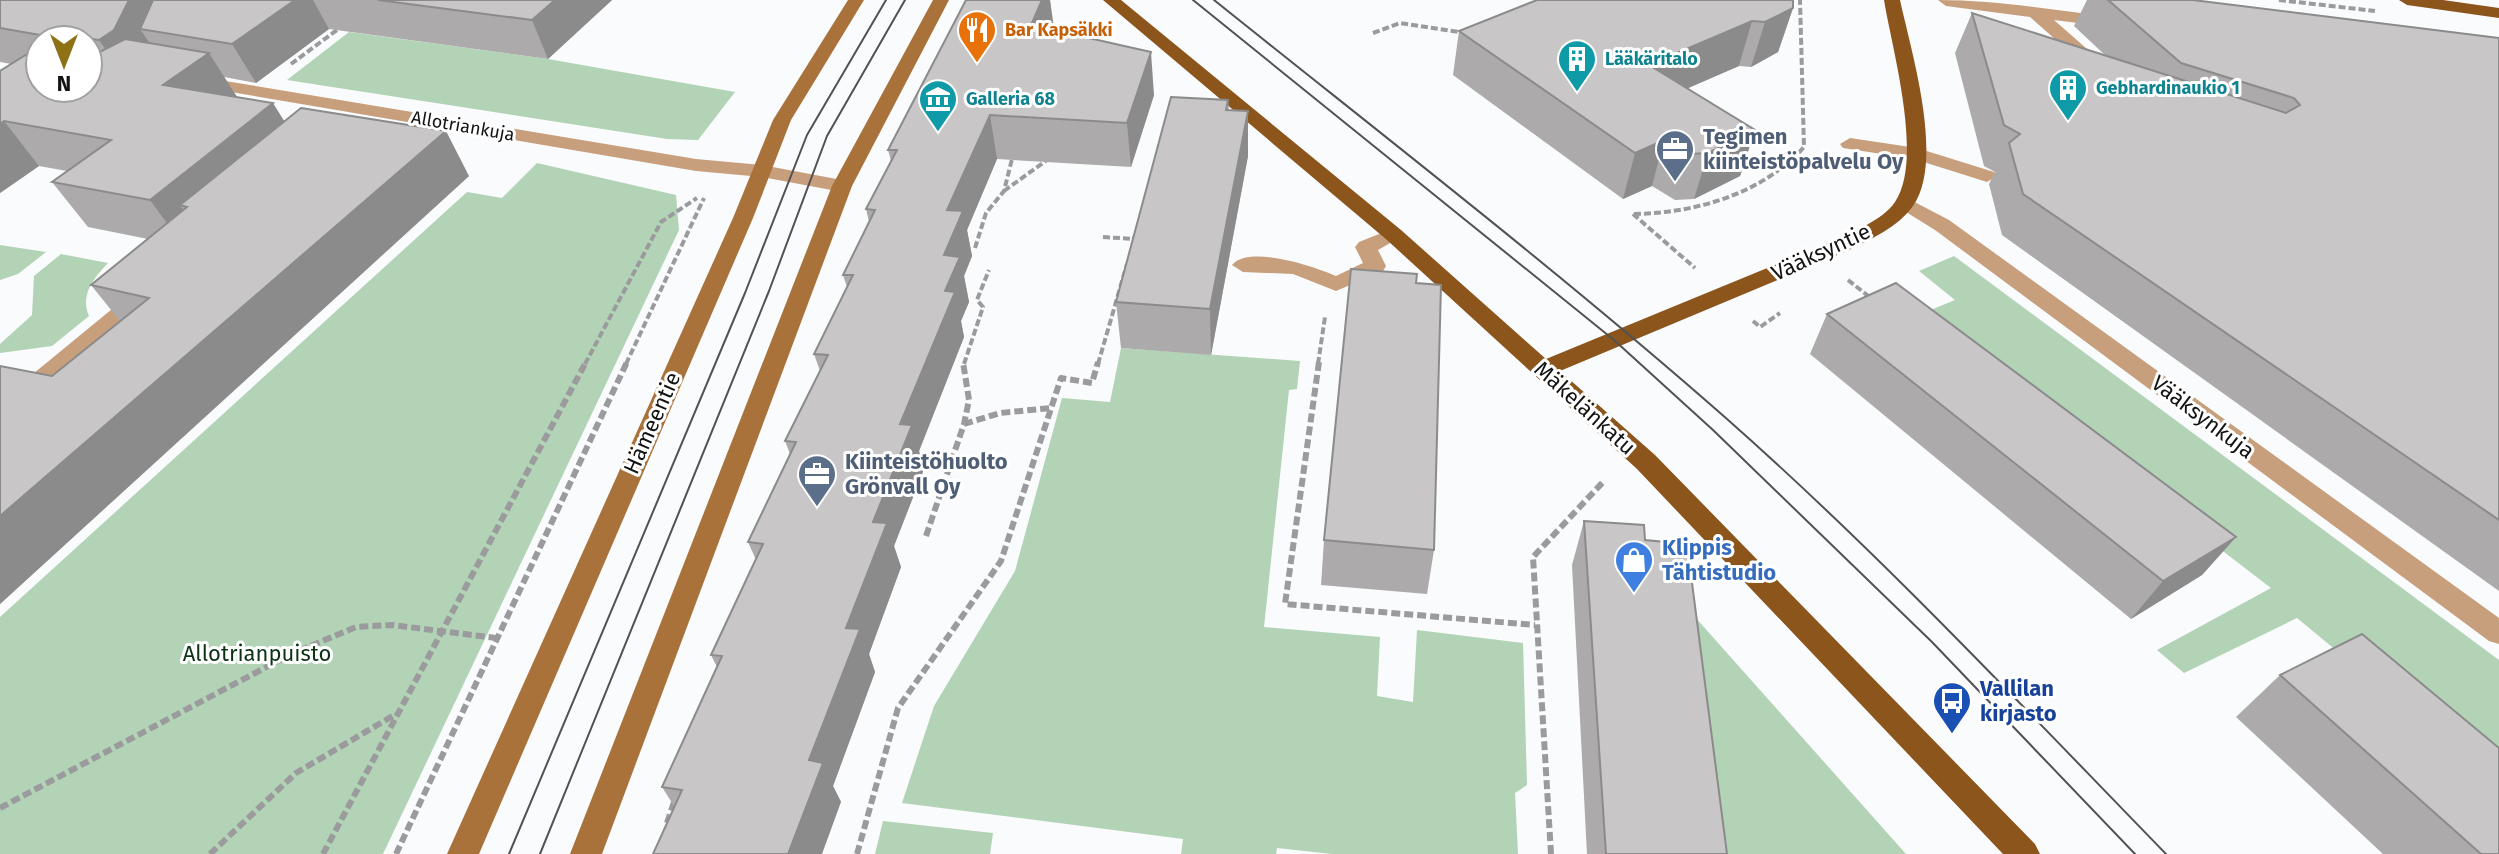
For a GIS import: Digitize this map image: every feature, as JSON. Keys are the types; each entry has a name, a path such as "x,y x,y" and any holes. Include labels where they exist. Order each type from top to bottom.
{"main road":[{"name":"Hämeentie","path":"463,854 782,120 856,0"},
{"path":"586,854 842,186 941,0"},
{"name":"Mäkelänkatu","path":"1111,0 1394,235 1646,462 2024,854"},
{"path":"1892,0 1917,154 1914,182 1905,203"},
{"path":"2407,0 2499,13"},
{"name":"Vääksyntie","path":"1541,370 1817,256 1876,228 1905,203"}],"street":[{"path":"2016,0 2036,12 2107,75"},
{"path":"1946,1 2134,25"},
{"name":"Allotriankuja","path":"180,79 254,91 356,116 696,165 762,171 842,186"},
{"path":"1850,144 1917,154 1987,176"},
{"name":"Vääksynkuja","path":"1905,203 1942,225 2499,633"},
{"path":"1243,265 1296,267 1336,284 1375,266 1366,247 1394,235"},
{"path":"0,414 156,284"}],"path":[{"path":"1633,214 1692,209 1781,172 1794,162 1804,147 1800,0"},
{"path":"254,91 352,18"},
{"path":"1373,33 1400,23 1473,34"},
{"path":"1004,191 1011,157 1020,149"},
{"path":"975,248 986,213 1004,191 1054,154"},
{"path":"323,854 661,222 707,191 396,854"},
{"path":"857,854 898,708 1001,561 1061,378 1092,383 1138,224"},
{"path":"1103,237 1134,239"},
{"path":"1817,256 1879,304"},
{"path":"1296,267 1326,318 1285,604 1535,625"},
{"path":"926,536 964,424 969,400 963,360 983,307 977,300 989,270"},
{"path":"964,424 1000,413 1051,408"},
{"path":"1551,854 1533,557 1603,482"},
{"path":"0,808 291,654 356,627 392,625 496,638"},
{"path":"210,854 296,773 397,714"},
{"path":"662,839 677,794"}],"green space":[{"path":"349,32 548,59 735,92 698,140 667,139 287,80"},
{"name":"Allotrianpuisto","path":"537,163 676,195 679,230 383,854 0,854 0,617 467,192 502,198"},
{"path":"0,245 46,252 18,274 0,280"},
{"path":"61,254 108,263 87,294 89,316 52,346 0,353 0,344 32,315 34,276"},
{"path":"1954,256 2499,660 2499,785 2297,618 2184,673 2157,650 2271,588 1916,316 1955,300 1919,271"},
{"path":"1121,348 1300,361 1297,389 1289,390 1264,627 1380,637 1377,696 1413,702 1417,630 1523,643 1527,785 1515,793 1518,854 1332,854 1277,848 1276,854 1181,854 1183,839 902,803 934,706 1015,571 1062,398 1110,402"},
{"path":"1670,589 1906,854 1700,854"},
{"path":"883,821 993,833 990,854 875,854"}],"building":[{"path":"0,0 129,0 114,30 104,37 104,24 24,24 24,32 0,28"},
{"path":"153,0 295,0 232,44 140,29"},
{"path":"378,0 555,0 532,20"},
{"path":"966,0 1042,0 1031,25 1151,52 1127,123 990,115 947,210 963,211 944,255 960,257 945,291 955,292 900,424 912,425 873,522 887,523 846,628 860,629 809,760 823,763 788,854 653,854 682,790 662,787 722,656 711,655 763,544 748,542 796,442 785,441 828,355 814,354 853,275 843,275 875,210 866,209 897,150 888,150"},
{"path":"1537,0 1793,0 1793,8 1765,22 1752,21 1649,65 1755,130 1708,153 1688,154 1664,140 1635,153 1459,31"},
{"path":"2108,0 2193,0 2499,38 2499,520 2023,194 2009,143 2020,134 2004,125 1972,13 2286,113 2300,105 2294,98 2181,63"},
{"path":"125,39 209,53 163,85 273,103 150,200 52,182 111,140 4,121 0,124 0,71 24,56 24,104 104,104 104,50"},
{"path":"1171,97 1228,100 1226,110 1248,111 1210,309 1116,302"},
{"path":"301,108 446,131 0,516 0,366 52,376 149,298 91,285 187,207 180,205"},
{"path":"1351,269 1417,274 1416,283 1441,285 1434,550 1324,540"},
{"path":"1896,283 2236,537 2163,581 1827,314"},
{"path":"1584,521 1644,525 1645,540 1687,544 1727,854 1606,854"},
{"path":"2362,634 2499,748 2499,854 2481,854 2280,675"}],"tram line":[{"path":"509,854 745,293 807,135 886,0"},
{"path":"540,854 769,291 827,136 905,0"},
{"path":"1193,0 1614,340 1713,430 1932,642 2135,854"},
{"path":"1214,0 1537,259 1727,419 1896,578 2166,854"}],"place":[{"name":"Bar Kapsäkki","path":"977,64"},
{"name":"Lääkäritalo","path":"1577,93"},
{"name":"Gebhardinaukio 1","path":"2068,122"},
{"name":"Galleria 68","path":"938,133"},
{"name":"Tegimen kiinteistöpalvelu Oy","path":"1675,183"},
{"name":"Kiinteistöhuolto Grönvall Oy","path":"817,508"},
{"name":"Klippis Tähtistudio","path":"1634,594"},
{"name":"Vallilan kirjasto","path":"1952,735"}]}
